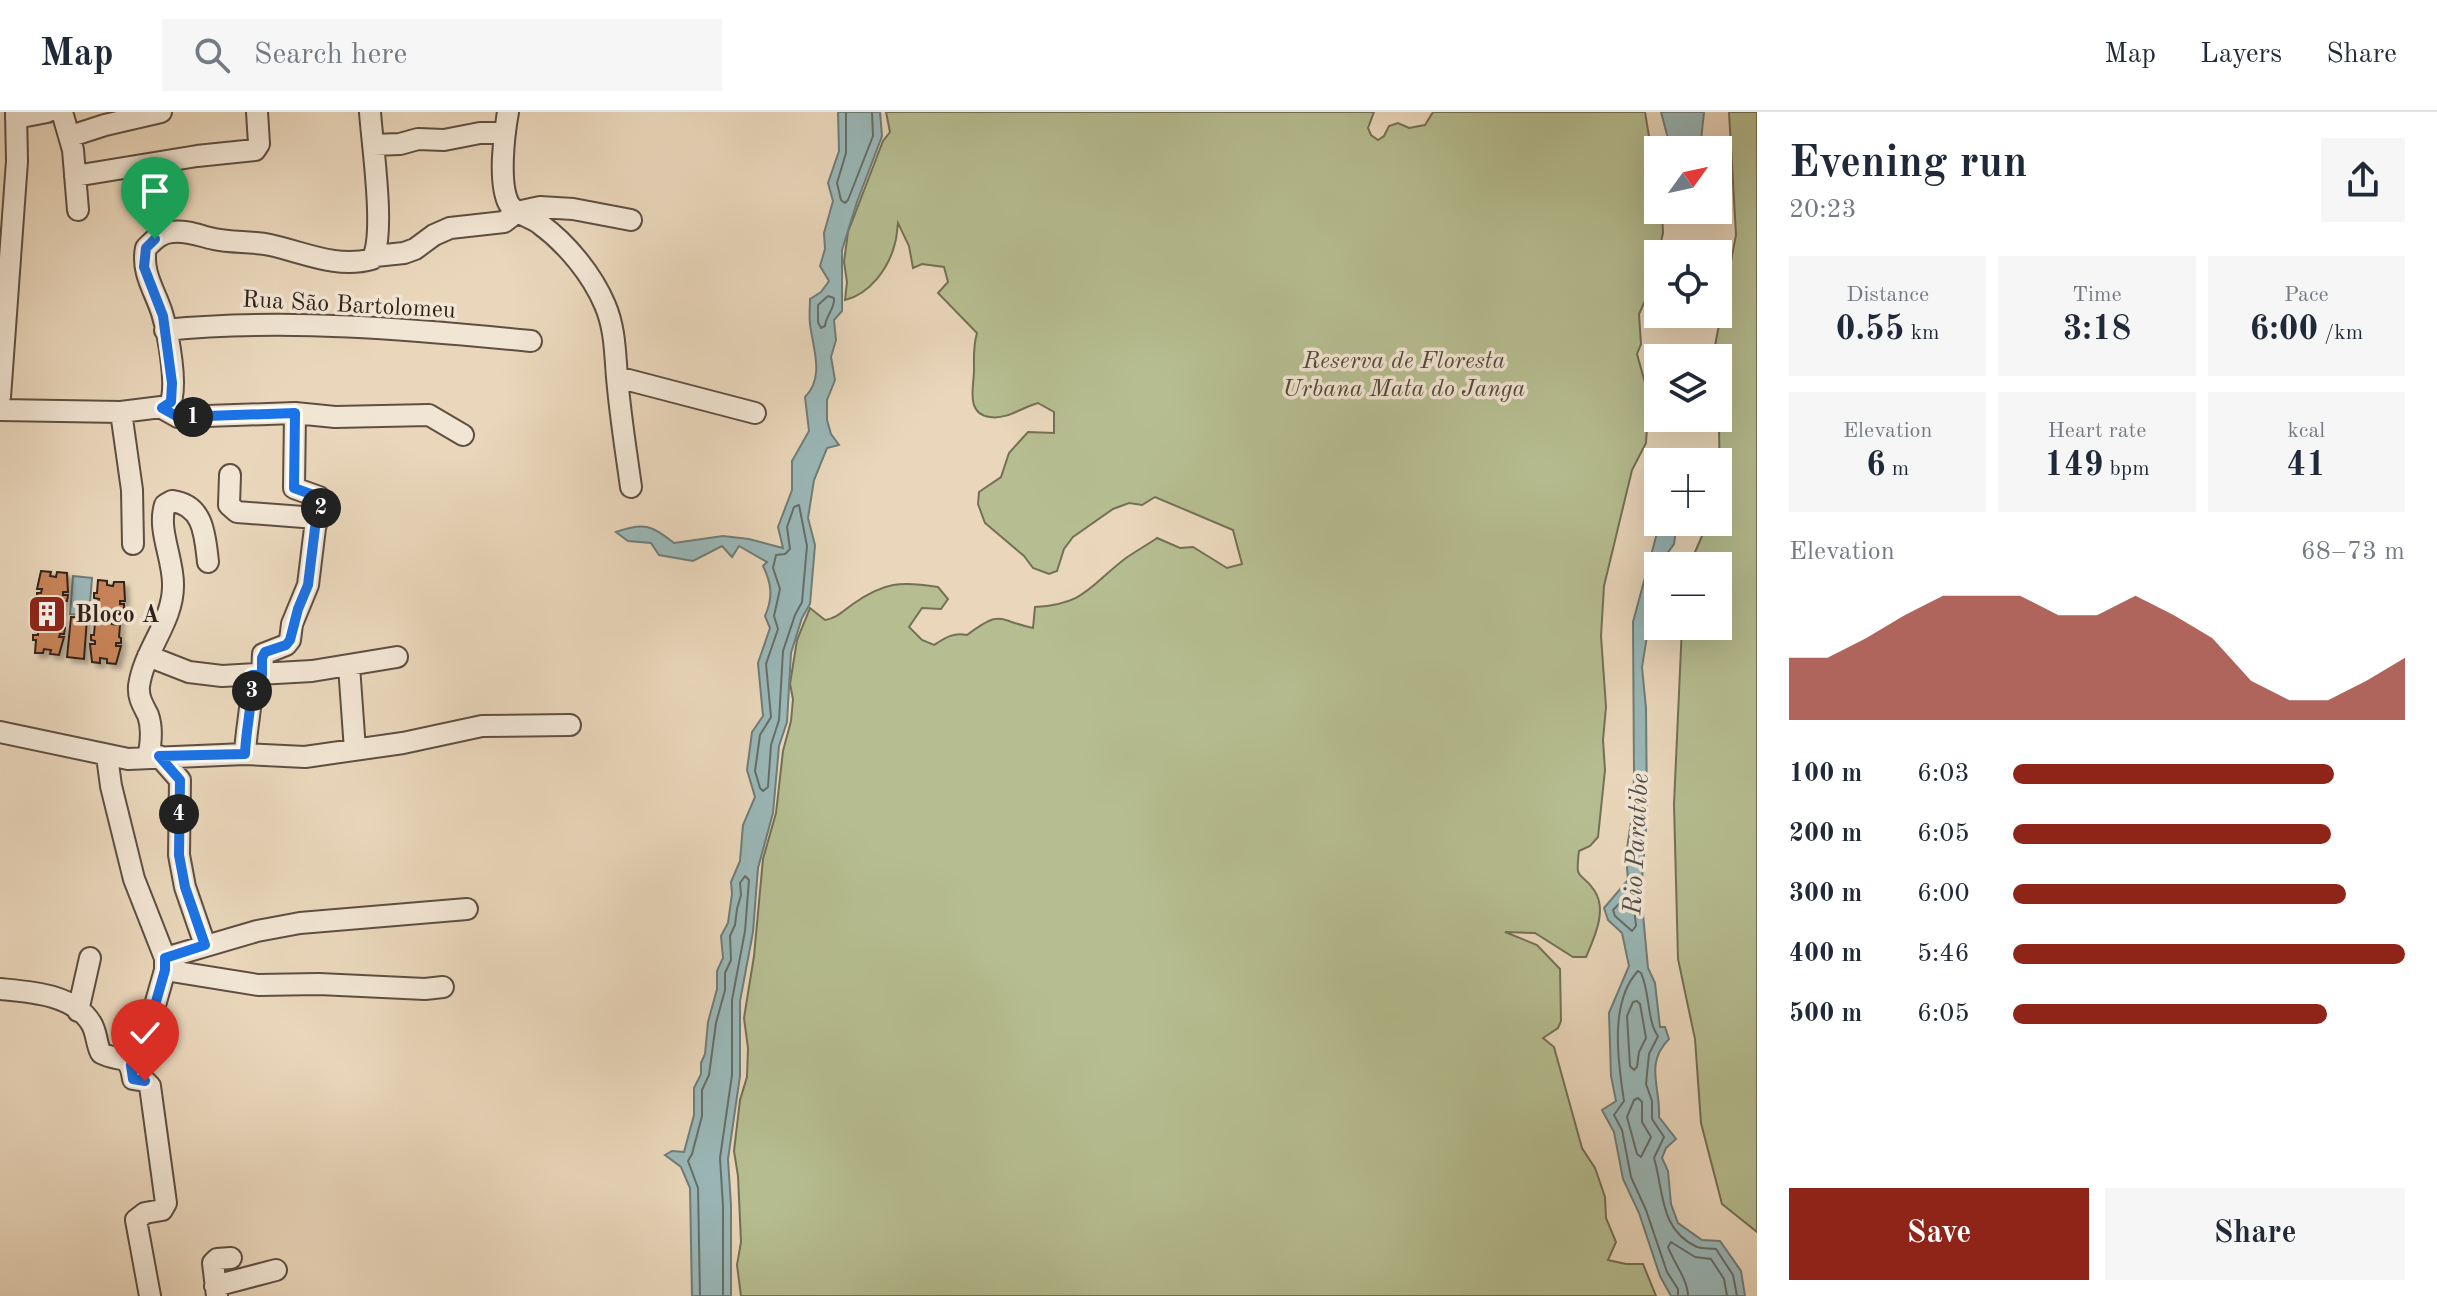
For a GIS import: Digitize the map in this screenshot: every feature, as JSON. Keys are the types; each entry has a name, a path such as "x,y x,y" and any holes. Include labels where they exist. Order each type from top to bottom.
{"street":[{"path":"0,397 8,160 16,115 47,112"},
{"path":"62,112 71,136 78,210"},
{"path":"71,136 161,112"},
{"path":"75,176 255,150 259,144 257,112"},
{"path":"0,410 121,412 169,406 172,397 163,316 144,267 146,248 162,234 173,231 337,261 368,261 375,252 377,210 370,112"},
{"path":"508,112 505,183 509,204 556,237 592,282 611,323 631,487"},
{"path":"373,145 505,133"},
{"path":"375,252 404,253 441,231 457,226 504,222 517,212 551,207 631,220"},
{"name":"Rua São Bartolomeu","path":"165,330 242,323 297,324 531,341"},
{"path":"617,377 755,413"},
{"path":"162,408 178,417 295,413 335,417 429,415 463,435"},
{"path":"121,412 132,490 133,544"},
{"path":"245,754 246,725 263,654 286,645 290,640 308,585 316,518 322,504 320,499 294,488 295,413"},
{"path":"230,475 229,505 237,512 316,518"},
{"path":"205,945 185,887 179,855 180,780 154,757 151,728 139,693 148,656 167,617 173,588 163,512 165,505 172,501 188,505 199,518 208,562"},
{"path":"148,656 199,674 257,675 349,666 397,657"},
{"path":"349,666 355,750"},
{"path":"0,732 93,749 107,756 245,754 305,757 482,726 570,725"},
{"path":"107,756 111,786 134,879 165,964 144,1044 131,1065"},
{"path":"165,964 205,945 300,923 467,909"},
{"path":"78,1011 90,958"},
{"path":"165,964 258,985 443,987"},
{"path":"0,989 52,996 78,1011 91,1023 101,1053 128,1061 133,1079 148,1083 152,1093 166,1203 162,1210 140,1217 136,1225 150,1296"},
{"path":"231,1258 214,1261 216,1291 276,1270"}],"green space":[{"name":"Reserva de Floresta Urbana Mata do Janga","path":"886,112 1374,112 1368,128 1378,140 1389,126 1398,123 1409,128 1425,125 1433,112 1645,112 1649,136 1644,136 1644,224 1663,224 1663,233 1661,240 1644,240 1644,303 1639,314 1641,344 1637,354 1644,379 1646,443 1632,470 1604,586 1601,636 1606,707 1603,740 1605,770 1598,837 1590,846 1579,851 1578,861 1578,872 1598,898 1600,915 1586,957 1573,957 1535,933 1505,932 1537,945 1560,969 1561,1021 1558,1028 1543,1038 1554,1047 1582,1148 1595,1168 1605,1197 1606,1218 1616,1242 1608,1260 1643,1264 1656,1296 741,1296 737,1265 741,1242 738,1176 734,1151 740,1100 747,1077 748,1048 744,1018 754,956 763,859 776,813 783,751 791,721 793,699 790,684 797,640 810,608 825,620 884,587 913,584 938,587 948,599 941,609 922,608 909,627 922,640 934,645 953,635 967,635 994,619 1033,628 1035,607 1076,598 1157,538 1180,548 1193,547 1227,568 1242,564 1233,530 1155,497 1142,505 1129,503 1113,509 1073,537 1064,549 1057,571 1049,574 1033,568 1024,556 985,523 978,504 979,492 1001,477 1009,453 1028,432 1054,433 1054,412 1038,403 996,417 977,411 972,391 977,333 938,293 948,282 944,267 922,264 913,268 909,246 898,223 892,252 877,279 863,292 845,300 847,282 844,262 848,232 883,141 890,132"},
{"path":"1729,112 1757,112 1757,1232 1722,1204 1701,1123 1695,1039 1678,959 1674,804 1681,640 1732,640 1732,552 1695,552 1702,536 1732,536 1732,448 1719,448 1719,432 1732,432 1732,344 1715,344 1718,328 1732,328 1732,256 1736,235"}],"water":[{"path":"838,112 880,112 882,136 842,250 842,311 834,320 836,340 831,357 835,380 827,400 827,420 831,434 839,445 827,448 814,480 808,518 815,545 810,604 791,653 787,722 779,746 773,813 758,868 753,932 740,1001 740,1076 728,1159 731,1296 692,1296 690,1188 681,1167 665,1155 672,1151 684,1152 694,1115 694,1088 701,1074 708,1022 717,989 717,971 723,958 721,936 728,923 731,882 740,861 743,825 755,797 747,770 752,732 763,716 758,663 770,628 765,616 770,591 763,566 767,562 739,546 732,557 722,546 693,561 659,555 651,543 628,541 616,532 640,526 659,532 674,543 723,536 783,548 778,527 792,490 792,461 809,431 805,397 815,381 816,372 810,299 821,292 829,281 820,266 825,249 824,233 833,201 828,183 839,151"},
{"path":"1661,112 1704,112 1701,136 1667,136"},
{"name":"Rio Paratibe","path":"1656,536 1675,536 1668,552 1652,552"},
{"path":"73,576 92,578 89,616 70,614"},
{"name":"Rio Paratibe","path":"1644,581 1646,640 1642,667 1646,708 1647,816 1641,893 1648,968 1655,983 1660,1027 1665,1027 1669,1039 1661,1048 1655,1067 1659,1117 1676,1139 1666,1148 1662,1158 1668,1171 1671,1204 1678,1223 1702,1240 1720,1241 1741,1271 1745,1296 1671,1296 1660,1276 1639,1213 1623,1179 1614,1132 1602,1110 1616,1101 1611,1076 1609,1013 1629,966 1622,933 1608,920 1604,908 1628,880 1626,855 1633,809 1634,774 1633,622"}],"building":[{"name":"Bloco A","path":"41,571 51,572 50,576 56,577 57,572 67,573 68,592 63,592 63,595 68,595 67,601 64,601 63,613 55,612 55,615 63,616 62,628 65,628 64,634 59,637 64,637 59,655 50,654 51,650 44,649 43,653 35,653 36,640 33,640 33,635 38,635 34,626 37,626 37,593 41,593 42,589 37,589"},
{"path":"98,580 107,581 107,585 113,586 114,582 124,582 125,601 120,601 120,604 124,604 124,610 121,610 120,622 112,622 120,625 121,643 116,643 116,646 121,646 116,664 100,658 100,663 92,662 90,644 95,644 91,635 94,635 94,602 99,599 94,598"},
{"path":"71,617 87,618 84,659 67,657"}],"place":[{"name":"Bloco A","path":"47,614"}],"route":[{"path":"145,1081 133,1079 131,1065 144,1044 165,970 165,958 205,945 185,887 179,855 180,780 159,756 245,754 246,725 253,695 252,675 262,675 262,658 267,650 275,650 290,640 292,624 311,574 316,518 322,504 319,497 294,488 295,413 178,417 162,408 169,406 172,397 168,341 163,316 144,267 146,248 155,239"}]}
